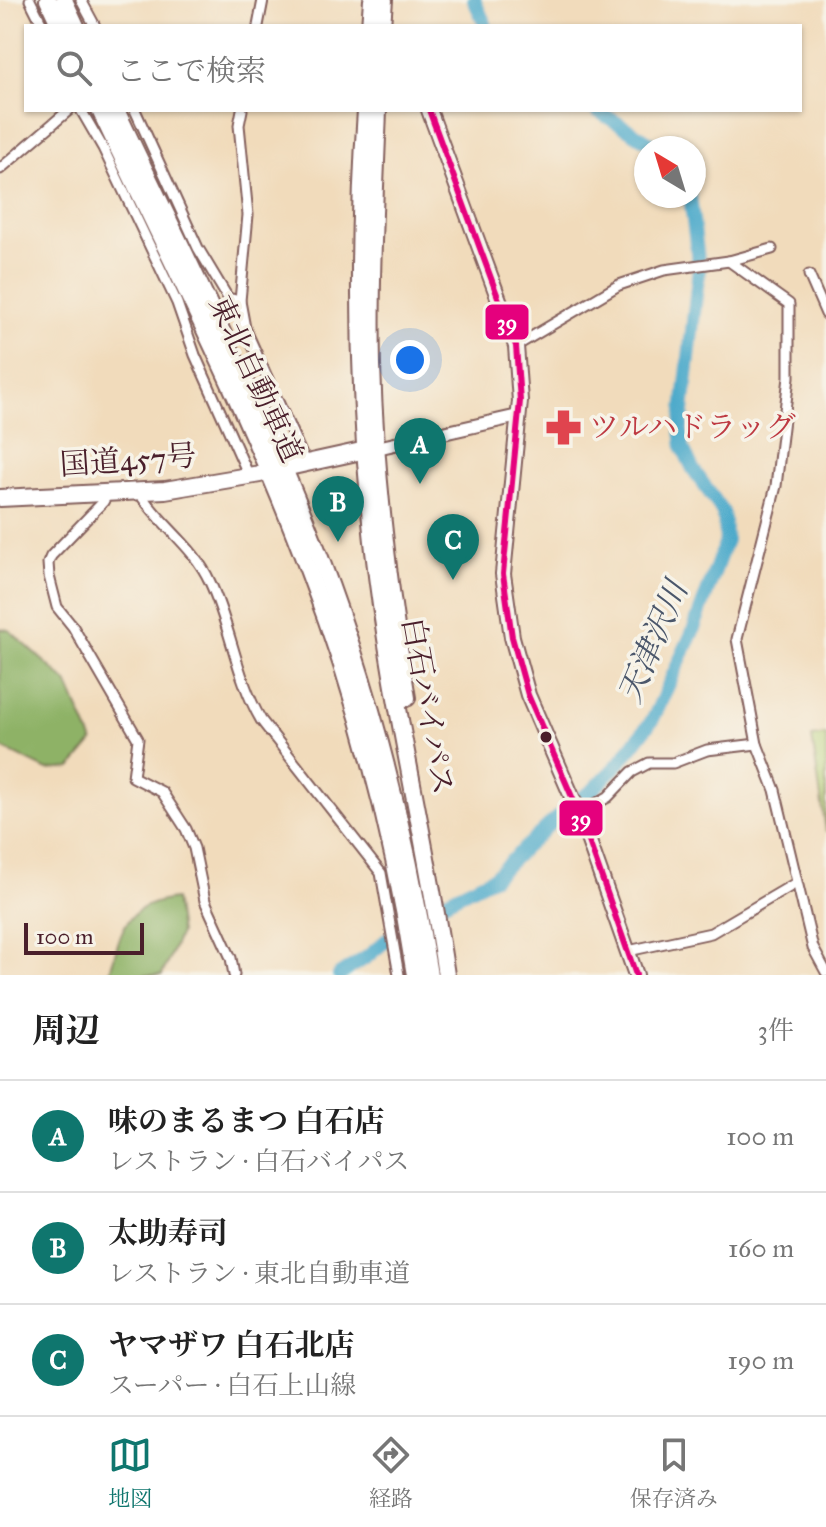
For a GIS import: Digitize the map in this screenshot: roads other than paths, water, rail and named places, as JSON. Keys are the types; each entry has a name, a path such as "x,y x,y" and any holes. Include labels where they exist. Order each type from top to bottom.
{"highway":[{"path":"48,0 59,24"},
{"path":"64,0 75,24"},
{"path":"370,24 372,0"},
{"path":"382,24 384,0"},
{"name":"東北自動車道","path":"101,112 240,407 310,574 363,734 404,910"},
{"name":"東北自動車道","path":"117,112 254,403 308,528 377,728 396,802 404,910"},
{"name":"白石バイパス","path":"366,112 358,286 371,449 438,890 456,975"},
{"name":"白石バイパス","path":"371,449 371,276 378,112"},
{"path":"299,465 371,449"},
{"name":"国道457号","path":"0,498 165,490 255,475"},
{"path":"404,910 415,975"},
{"name":"白石バイパス","path":"442,914 446,975"},
{"path":"408,934 429,975"}],"main road":[{"path":"430,112 516,346 520,384 503,559 504,594 512,637 528,695 575,805 636,975"}],"street":[{"path":"30,0 42,24"},
{"path":"81,0 94,24"},
{"path":"258,24 263,0"},
{"path":"0,169 67,112"},
{"path":"82,112 103,148 177,303 195,355 255,475"},
{"path":"136,112 198,248 228,298 240,301"},
{"path":"242,112 239,125 248,215 240,301 245,328 299,465"},
{"path":"516,346 619,285 664,270 729,261 772,249"},
{"path":"729,261 789,304 789,377 776,486 737,639 757,744 775,790 813,948 826,972"},
{"path":"809,275 826,314"},
{"path":"371,449 518,416"},
{"path":"138,491 195,556 209,580 250,700 261,720 381,873 404,910 408,934 399,975"},
{"path":"108,492 103,502 51,556 48,563 51,591 57,607 73,627 138,739 133,777 162,792 186,829 194,848 205,901 231,958 234,975"},
{"path":"575,805 608,797 632,772 649,763 673,763 707,750 757,744"},
{"path":"628,951 711,933 796,883"}],"waterway":[{"name":"天津沢川","path":"474,0 485,24"},
{"name":"天津沢川","path":"599,112 639,136"},
{"name":"天津沢川","path":"339,975 367,957 412,918 494,877 569,806 592,791 621,761 653,719 693,631 726,540 723,512 693,469 683,448 681,429 699,268 692,208"}],"place":[{"name":"ツルハドラッグ","path":"563,427"},
{"name":"味のまるまつ 白石店","path":"420,484"},
{"name":"太助寿司","path":"338,542"},
{"name":"ヤマザワ 白石北店","path":"453,580"}]}
